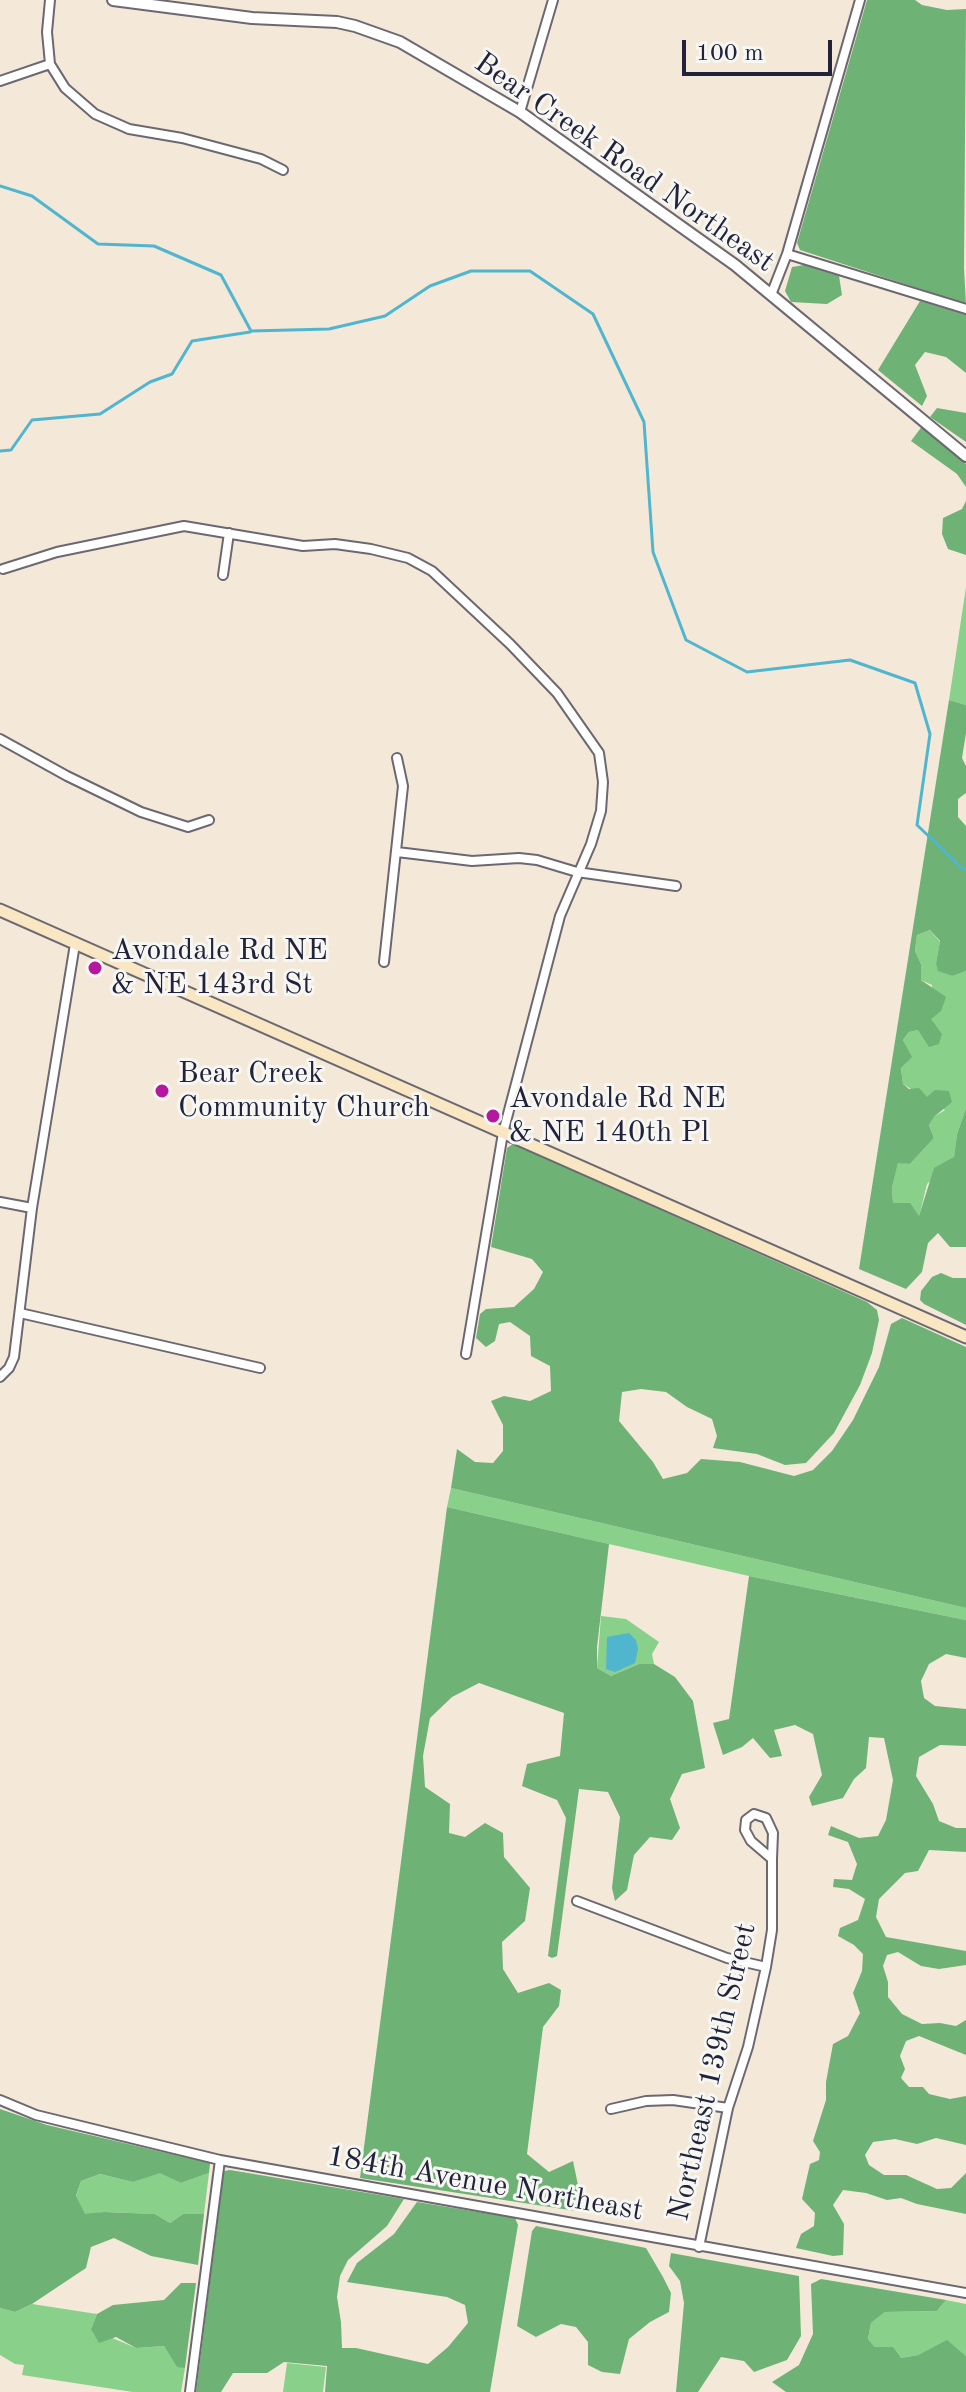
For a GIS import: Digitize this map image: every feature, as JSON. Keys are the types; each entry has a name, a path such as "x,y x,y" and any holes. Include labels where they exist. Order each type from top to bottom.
{"main road":[{"path":"0,910 966,1337"}],"street":[{"path":"50,0 47,32 50,64 65,88 95,114 129,129 182,138 261,159 283,170"},
{"name":"Bear Creek Road Northeast","path":"113,0 252,18 337,22 400,42 520,112 735,265 966,456"},
{"path":"520,112 553,0"},
{"path":"771,295 787,254 860,0"},
{"path":"0,81 50,64"},
{"path":"787,254 966,309"},
{"path":"1,569 63,550 184,526 303,546 335,544 371,549 408,558 432,571 469,604 557,693 599,753 603,782 598,822 560,916 503,1133 466,1354"},
{"path":"223,575 229,533"},
{"path":"0,739 141,812 188,827 209,820"},
{"path":"384,962 403,786 397,758"},
{"path":"397,852 472,861 537,860 577,872 676,886"},
{"path":"2,1377 14,1357 32,1208 75,944"},
{"path":"0,1202 32,1208"},
{"path":"20,1313 260,1368"},
{"name":"Northeast 139th Street","path":"699,2247 728,2108 748,2047 766,1967 774,1896 773,1833 766,1818 754,1814 746,1820 745,1830 751,1841 772,1859"},
{"path":"577,1901 727,1958 766,1967"},
{"name":"184th Avenue Northeast","path":"0,2100 36,2115 220,2160 966,2293"},
{"path":"611,2109 646,2101 673,2100 728,2108"},
{"path":"190,2392 220,2160"}],"green space":[{"path":"867,0 915,0 922,5 947,10 966,9 966,304 800,250 797,243"},
{"path":"804,265 839,276 842,295 827,304 791,302 785,291 792,267"},
{"path":"920,301 966,315 966,373 946,357 925,352 915,365 927,396 922,406 878,370"},
{"path":"937,408 966,413 966,442 930,417"},
{"path":"923,425 966,464 966,487 957,474 911,441"},
{"path":"966,501 966,555 948,549 942,534 943,518 962,509"},
{"path":"966,587 966,705 949,700"},
{"path":"949,700 966,705 962,758 966,766 966,793 958,799 958,817 966,826 966,971 953,976 938,971 936,963 940,941 930,930 917,935 915,951 921,964 921,980 946,997 941,1011 931,1019 942,1034 939,1044 929,1047 918,1030 909,1032 903,1040 912,1057 901,1068 903,1084 909,1089 919,1088 927,1097 935,1090 949,1091 952,1102 929,1125 934,1138 910,1164 898,1163 892,1188 893,1203 910,1203 919,1216 934,1168 954,1157 957,1134 966,1108 966,1247 950,1247 938,1233 928,1243 922,1272 906,1289 859,1269"},
{"path":"930,930 940,942 936,963 953,976 966,971 966,1108 957,1134 954,1158 927,1184 919,1217 893,1203 892,1188 898,1162 910,1164 934,1138 929,1125 935,1116 945,1110 903,1084 901,1068 911,1057 903,1040 909,1032 918,1030 931,1019 932,985 921,980 921,964 915,951 917,935"},
{"path":"513,1144 867,1302 877,1310 879,1320 872,1353 860,1385 834,1433 806,1463 785,1465 757,1454 713,1448 717,1436 712,1419 666,1392 641,1389 622,1392 619,1421 663,1479 687,1473 701,1459 740,1462 794,1476 813,1470 832,1451 853,1420 879,1367 891,1324 902,1318 966,1347 966,1608 451,1488 457,1449 475,1462 493,1463 503,1451 503,1425 491,1401 504,1396 530,1401 551,1391 550,1366 531,1356 530,1336 510,1322 499,1324 495,1341 486,1347 476,1338 480,1314 486,1309 514,1307 534,1289 543,1272 532,1259 491,1247 507,1148"},
{"path":"941,1273 953,1278 966,1278 966,1325 920,1300 921,1291 932,1277"},
{"path":"451,1488 966,1608 966,1620 749,1576 447,1507"},
{"path":"447,1507 609,1544 597,1668 611,1676 639,1664 654,1664 675,1677 693,1701 705,1768 682,1774 670,1799 680,1828 672,1840 650,1837 634,1855 627,1890 615,1901 612,1888 620,1817 608,1792 579,1789 557,1956 552,1958 548,1956 566,1818 557,1800 522,1786 527,1764 560,1756 564,1713 479,1683 452,1697 430,1718 423,1756 425,1787 450,1804 449,1833 465,1837 485,1823 503,1833 504,1857 530,1888 525,1921 502,1942 503,1969 518,1993 549,1983 561,1990 559,2006 543,2027 527,2154 549,2172 573,2161 578,2185 576,2211 360,2178"},
{"path":"749,1576 966,1620 966,1658 946,1654 929,1664 921,1681 924,1698 935,1706 966,1709 966,1746 940,1745 919,1757 916,1776 939,1821 956,1828 966,1828 966,1852 929,1850 918,1871 905,1873 879,1899 876,1917 886,1937 966,1951 966,1965 939,1969 921,1966 898,1952 887,1955 883,1966 888,1997 902,2014 922,2024 956,2026 966,2020 966,2055 919,2036 906,2041 900,2056 905,2069 901,2078 909,2087 923,2087 929,2094 950,2099 966,2096 966,2145 936,2138 917,2144 895,2139 873,2142 865,2155 869,2165 884,2175 906,2175 937,2189 951,2188 966,2173 966,2214 901,2198 887,2200 843,2190 833,2205 844,2224 843,2255 833,2256 796,2248 801,2234 814,2226 815,2213 802,2199 810,2164 819,2160 820,2152 813,2141 826,2100 833,2044 848,2036 860,2013 853,1993 862,1971 863,1954 838,1936 840,1928 858,1920 865,1899 849,1889 833,1887 834,1879 852,1880 857,1864 848,1842 828,1835 831,1826 859,1838 878,1836 886,1820 893,1780 884,1738 869,1737 866,1768 854,1779 843,1798 812,1806 809,1797 822,1775 813,1734 795,1725 774,1730 782,1756 770,1758 753,1738 742,1747 723,1755 713,1723 729,1719"},
{"path":"601,1616 626,1619 659,1642 652,1654 654,1664 639,1664 611,1676 597,1668"},
{"path":"0,2109 47,2125 210,2163 209,2173 181,2183 160,2173 133,2182 100,2174 81,2181 76,2196 85,2214 155,2214 170,2223 183,2214 204,2214 198,2265 151,2256 114,2238 91,2247 86,2268 32,2304 15,2312 0,2308"},
{"path":"224,2171 404,2199 387,2226 348,2260 340,2276 337,2297 342,2348 356,2348 428,2364 448,2347 468,2323 465,2305 447,2297 347,2282 357,2263 394,2234 417,2202 515,2218 518,2225 490,2392 325,2392 327,2366 284,2362 267,2373 233,2373 221,2392 196,2392"},
{"path":"160,2172 181,2183 209,2173 204,2214 183,2214 170,2223 155,2214 104,2212 85,2215 76,2197 81,2181 100,2174 133,2182"},
{"path":"536,2226 646,2248 663,2277 671,2293 669,2312 629,2339 620,2374 602,2372 588,2365 588,2342 576,2327 561,2324 536,2337 517,2326 532,2231"},
{"path":"671,2253 799,2276 801,2336 787,2360 754,2372 744,2361 721,2357 698,2392 676,2392 684,2303 680,2281 669,2266"},
{"path":"821,2279 946,2300 937,2311 885,2312 871,2323 868,2339 875,2347 893,2347 901,2358 918,2355 947,2340 966,2356 966,2392 786,2392 772,2382 799,2365 813,2334 811,2284"},
{"path":"181,2283 196,2283 185,2368 177,2367 164,2346 136,2348 116,2337 99,2343 91,2329 97,2314 113,2305 164,2300"},
{"path":"946,2300 966,2304 966,2356 947,2341 918,2355 901,2358 875,2347 868,2339 871,2323 885,2312 937,2311"},
{"path":"32,2304 97,2314 91,2329 136,2348 164,2346 177,2366 185,2368 181,2392 133,2392 22,2375 24,2365 15,2364 0,2355 0,2308 15,2312"},
{"path":"287,2363 326,2367 323,2392 283,2392"}],"water":[{"path":"629,1633 636,1640 638,1649 635,1663 615,1672 606,1669 607,1637"}],"waterway":[{"path":"0,186 32,196 98,244 154,246 221,275 251,331 329,329 385,316 430,286 471,271 530,271 593,314 644,422 653,552 686,640 747,672 850,660 915,683 930,734 917,825 966,869"},
{"path":"0,451 11,450 32,420 100,414 150,382 172,374 192,341 250,332"}],"place":[{"name":"Avondale Rd NE & NE 143rd St","path":"95,968"},
{"name":"Bear Creek Community Church","path":"162,1091"},
{"name":"Avondale Rd NE & NE 140th Pl","path":"493,1116"}]}
